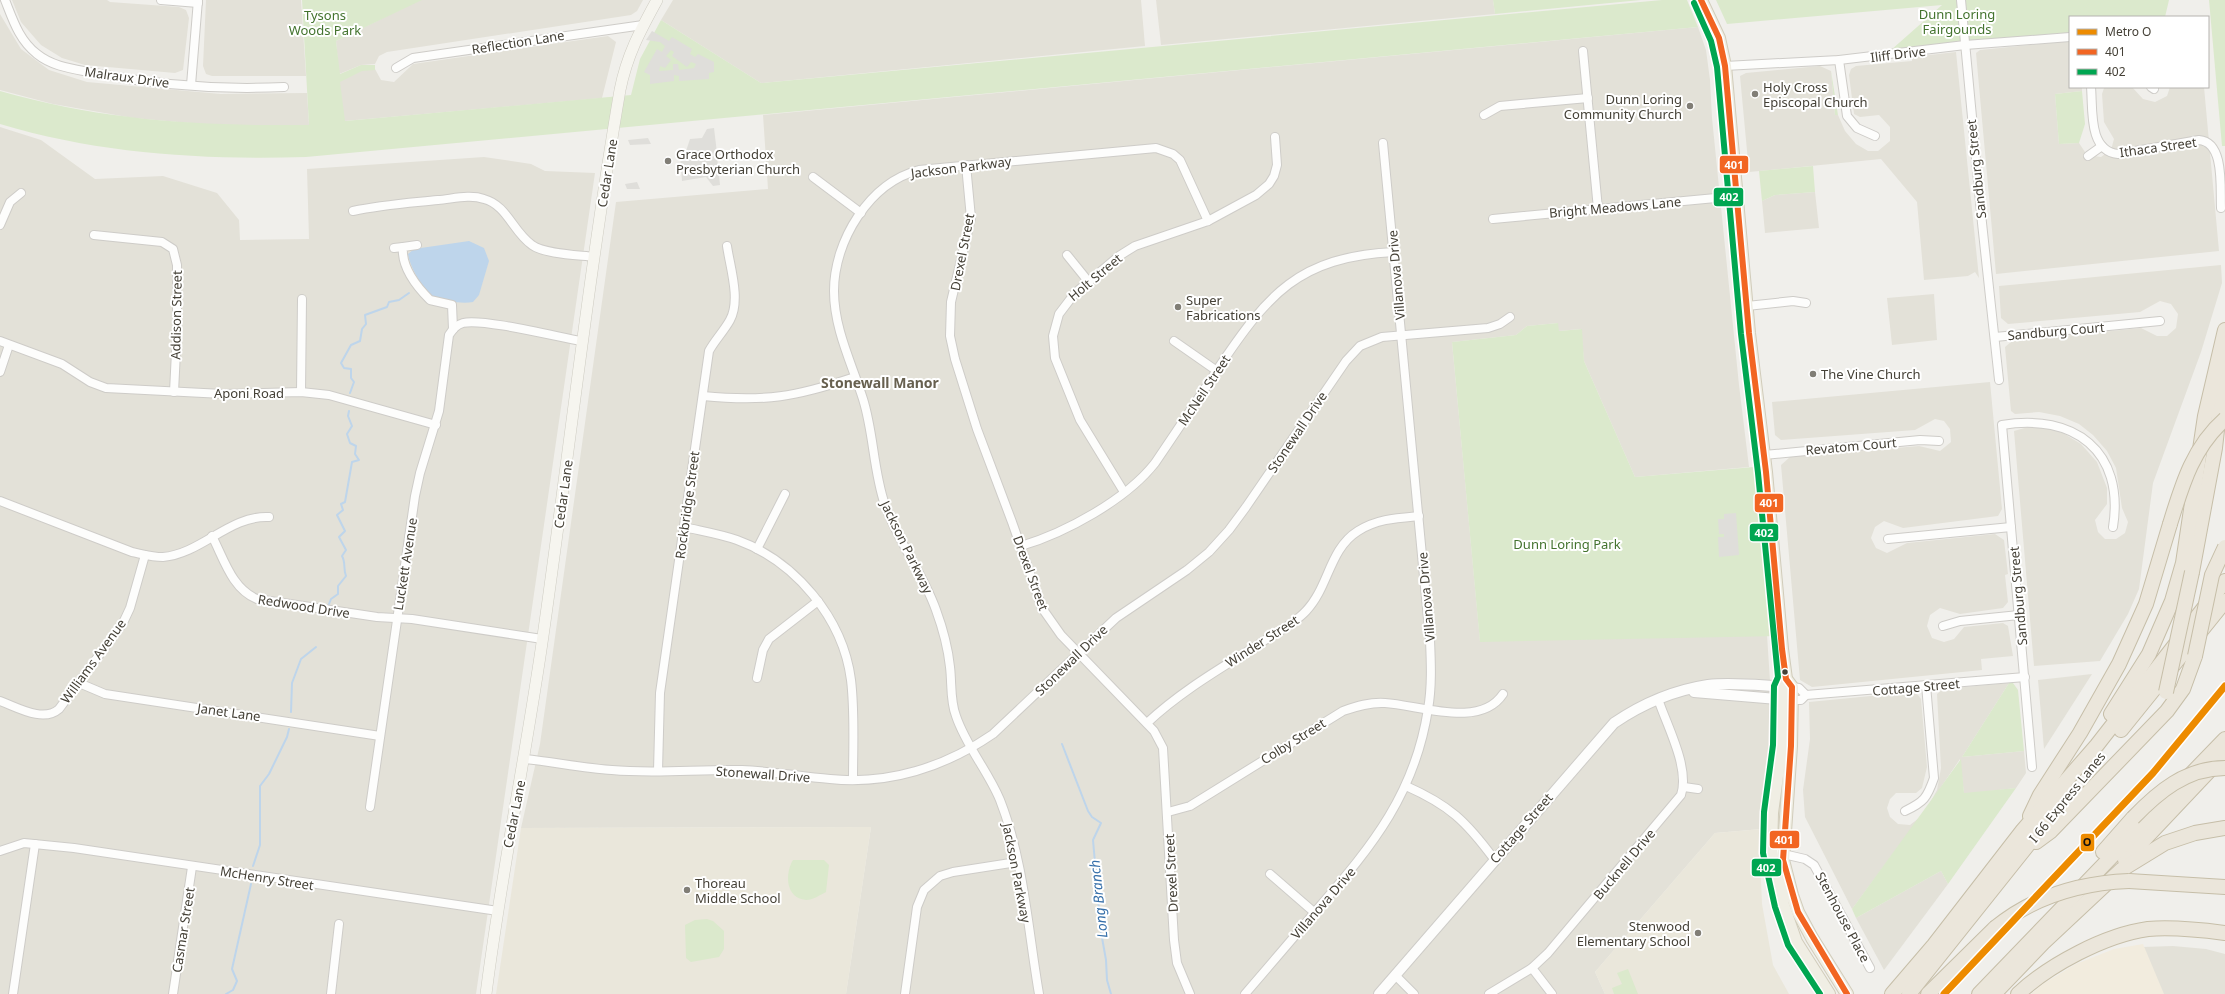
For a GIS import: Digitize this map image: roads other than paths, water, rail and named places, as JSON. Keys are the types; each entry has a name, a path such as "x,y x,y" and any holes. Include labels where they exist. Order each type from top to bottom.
{"highway":[{"path":"2081,765 2090,744 2125,694 2149,654 2168,612 2183,563 2205,416 2225,330"},
{"path":"2132,749 2156,718 2166,692 2192,572 2216,448 2225,348"},
{"path":"2023,830 2040,795 2080,733 2119,664 2146,604 2182,484 2196,455 2210,434 2225,419"},
{"path":"2020,854 2051,831 2132,749 2179,696 2188,678 2194,656 2212,575 2218,557 2225,547"},
{"path":"1892,994 1934,945 2023,830 2081,765 2223,584"},
{"name":"I 66 Express Lanes","path":"1909,994 2020,854 2225,601"},
{"path":"1979,994 2225,739"},
{"path":"2087,901 2225,754"},
{"path":"1971,994 2133,818 2158,793 2173,783 2203,771 2225,768"},
{"path":"1994,994 2042,943 2121,870 2152,850 2181,837 2225,828"},
{"path":"1928,994 1995,928 2016,913 2047,896 2084,886 2129,881 2225,886"},
{"path":"2018,994 2033,980 2054,966 2086,950 2135,932 2149,929 2225,933"}],"main road":[{"name":"Cedar Lane","path":"486,994 512,818 525,758 573,423 582,341 594,257 623,75 633,43 657,0"},
{"path":"1701,0 1714,26 1725,66 1747,306 1764,455 1787,684 1787,700 1772,813 1782,905 1796,942 1829,994"},
{"path":"1777,853 1798,912 1812,938 1847,994"}],"street":[{"name":"Malraux Drive","path":"5,0 14,24 24,41 47,60 65,67 111,76 191,86 284,87"},
{"path":"161,0 198,1 191,86"},
{"name":"Sandburg Street","path":"1961,0 1982,223 1995,337"},
{"name":"Reflection Lane","path":"396,68 413,58 643,25"},
{"name":"Iliff Drive","path":"1725,66 1839,60 1965,45 2069,37"},
{"path":"1583,51 1598,209"},
{"path":"1839,60 1847,116 1857,128 1875,136"},
{"name":"Ithaca Street","path":"2091,88 2096,135 2102,146 2107,151 2118,154 2199,140 2208,142 2213,146 2218,156 2222,208"},
{"path":"1484,116 1500,106 1588,98"},
{"name":"Holt Street","path":"1124,492 1080,420 1055,358 1053,336 1059,314 1067,301 1088,281 1119,256 1135,246 1208,221 1238,206 1269,184 1277,165 1275,137"},
{"name":"Villanova Drive","path":"1245,994 1315,913 1375,840 1406,786 1419,750 1428,709 1430,640 1384,143"},
{"path":"2088,156 2102,146"},
{"name":"Jackson Parkway","path":"1039,994 1018,862 1010,828 999,798 955,714 947,649 936,609 921,575 891,519 879,486 868,416 838,328 834,290 837,265 842,246 861,213 886,185 906,173 918,170 1156,148 1164,149 1173,154 1183,165 1208,221"},
{"name":"Drexel Street","path":"966,165 970,218 951,302 950,336 955,359 977,429 1042,608 1055,628 1147,723 1159,738 1163,748 1168,812 1174,940 1177,962 1190,994"},
{"path":"813,177 861,213"},
{"path":"0,226 10,202 21,193"},
{"name":"Bright Meadows Lane","path":"1493,219 1737,196"},
{"path":"353,211 372,207 473,197 484,198 495,204 504,212 525,239 533,246 594,257"},
{"name":"Addison Street","path":"94,235 149,240 165,244 173,249 178,265 174,392"},
{"path":"394,248 417,245"},
{"path":"404,246 402,256 406,268 423,293 430,300 452,305 455,327 464,323 483,323 582,341"},
{"name":"Rockbridge Street","path":"658,771 660,693 709,351 730,319 733,309 734,296 727,246"},
{"name":"McNeil Street","path":"1020,546 1061,532 1124,492 1139,480 1155,463 1258,312 1282,288 1303,274 1328,262 1353,255 1394,252"},
{"path":"1067,255 1088,281"},
{"path":"300,392 302,299"},
{"path":"1747,306 1793,301 1806,303"},
{"name":"Stonewall Drive","path":"525,758 613,770 750,771 853,780 884,778 913,772 943,762 972,748 1008,721 1116,618 1187,570 1222,539 1246,507 1352,353 1372,340 1402,335 1488,328 1500,324 1510,316"},
{"name":"Sandburg Court","path":"1999,380 1995,337 2160,321"},
{"name":"Luckett Avenue","path":"370,807 397,618 420,473 436,425 449,334 455,327"},
{"name":"Aponi Road","path":"0,341 65,366 90,382 106,388 223,394 300,392 335,397 436,425"},
{"path":"1174,342 1217,371"},
{"path":"0,372 9,345"},
{"path":"703,396 741,400 783,397 814,391 855,377"},
{"name":"Sandburg Street","path":"2032,767 2002,426 2022,422 2047,423 2069,430 2089,444 2105,464 2114,486 2116,509 2113,527"},
{"name":"Revatom Court","path":"1764,455 1905,441 1939,441"},
{"path":"757,549 785,494"},
{"path":"0,501 145,555 173,555 250,518 269,517"},
{"name":"Winder Street","path":"1147,723 1179,695 1297,620 1317,597 1341,547 1357,531 1370,524 1385,519 1419,516"},
{"path":"684,527 731,538 757,549 787,570 818,601 830,620 841,643 850,678 853,780"},
{"path":"1888,539 2011,527"},
{"name":"Redwood Drive","path":"212,536 237,585 249,596 257,599 329,611 397,618 542,639"},
{"name":"Williams Avenue","path":"0,700 36,714 47,715 59,709 123,623 130,608 145,555"},
{"path":"757,678 763,650 769,639 818,601"},
{"path":"1943,626 1960,621 2019,615"},
{"name":"Cottage Street","path":"1686,692 1800,700 1806,695 2025,677"},
{"name":"Janet Lane","path":"79,683 105,694 380,736"},
{"name":"Cottage Street","path":"1379,994 1606,730 1630,711 1658,699 1708,685 1787,684 1799,688 1806,695"},
{"path":"1905,811 1922,802 1930,792 1934,778 1926,685"},
{"name":"Colby Street","path":"1168,812 1190,806 1343,711 1361,705 1384,703 1458,713 1481,711 1494,705 1503,694"},
{"path":"1658,699 1681,764 1684,787 1698,789"},
{"path":"1406,786 1442,804 1462,819 1494,859"},
{"name":"Bucknell Drive","path":"1489,994 1532,968 1577,919 1678,801 1684,787"},
{"name":"McHenry Street","path":"0,851 24,844 35,844 498,911"},
{"path":"14,994 35,844"},
{"name":"Stenhouse Place","path":"1777,853 1805,858 1814,865 1870,968"},
{"path":"905,994 917,907 924,890 940,876 953,872 1018,862"},
{"name":"Casmar Street","path":"173,994 192,867"},
{"path":"1270,874 1315,913"},
{"path":"331,994 339,924"},
{"path":"1532,968 1552,994"},
{"path":"1395,975 1414,994"}],"water":[{"path":"469,241 484,248 489,261 479,295 473,302 469,303 453,302 433,297 425,290 417,277 408,254 414,249"}],"waterway":[{"path":"350,393 354,382 351,378 351,369 344,368 341,363 351,345 360,341 362,329 366,324 365,315 387,307 389,302 399,300 409,293"},
{"path":"329,604 331,599 338,594 338,586 346,576 342,556 346,550 339,537 345,531 337,515 343,510 341,504 345,502 352,462 359,460 355,454 356,446 350,443 347,434 352,426 348,416 349,411"},
{"path":"291,712 292,683 301,659 316,647"},
{"path":"253,866 260,845 260,786 269,774 287,737 289,729"},
{"name":"Long Branch","path":"1062,744 1088,811 1092,817 1101,823 1093,840 1101,932 1106,960 1107,980 1111,994"},
{"path":"226,994 233,990 237,981 232,969 251,884"}],"metro line":[{"name":"O","path":"1944,994 2153,773 2225,686"}],"place":[{"name":"Holy Cross Episcopal Church","path":"1755,94"},
{"name":"Dunn Loring Community Church","path":"1690,106"},
{"name":"Grace Orthodox Presbyterian Church","path":"668,161"},
{"name":"Super Fabrications","path":"1178,307"},
{"name":"The Vine Church","path":"1813,374"},
{"name":"Thoreau Middle School","path":"687,890"},
{"name":"Stenwood Elementary School","path":"1698,933"}],"district":[{"name":"Stonewall Manor","path":"880,382"}],"park label":[{"name":"Tysons Woods Park","path":"325,22"},
{"name":"Dunn Loring Fairgounds","path":"1957,22"},
{"name":"Dunn Loring Park","path":"1567,544"}]}
